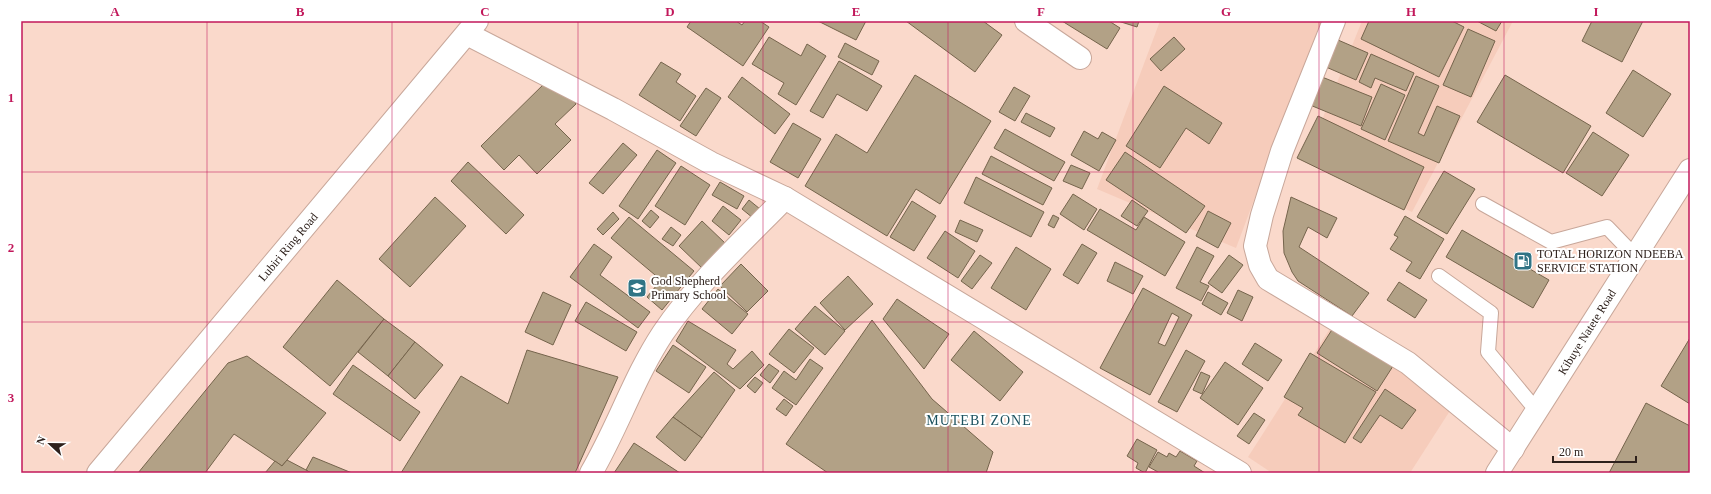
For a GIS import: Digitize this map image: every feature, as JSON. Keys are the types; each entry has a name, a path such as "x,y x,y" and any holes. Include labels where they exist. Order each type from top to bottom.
{"street":[{"path":"1026,21 1080,58"},
{"path":"1334,21 1282,151 1255,246 1260,265 1268,279 1408,363 1513,449"},
{"path":"472,28 612,109 711,163 785,198 1240,473"},
{"name":"Lubiri Ring Road","path":"98,473 472,28"},
{"name":"Kibuye Natete Road","path":"1497,473 1690,170"},
{"path":"591,473 636,380 663,333 694,292 785,198"}],"lane":[{"path":"1483,204 1551,242 1607,228 1635,256"},
{"path":"1439,276 1491,313 1488,352 1537,411"}],"shaded area":[{"path":"1160,21 1321,21 1236,248 1097,189"},
{"path":"1362,21 1513,21 1412,212 1305,162"},
{"path":"1331,327 1453,406 1410,473 1272,473 1248,457"}],"building":[{"path":"691,21 736,21 742,25 745,21 760,21 769,27 743,66 687,27"},
{"path":"818,21 866,21 856,40"},
{"path":"906,21 983,21 1002,35 975,72"},
{"path":"1062,21 1109,21 1120,28 1107,49"},
{"path":"1118,21 1139,21 1137,27"},
{"path":"1369,21 1452,21 1464,27 1439,77 1361,39"},
{"path":"1477,21 1502,21 1496,31"},
{"path":"1592,21 1643,21 1622,62 1582,41"},
{"path":"1468,29 1495,41 1471,97 1443,85"},
{"path":"769,37 801,56 807,44 826,56 796,105 778,94 784,83 752,64"},
{"path":"1174,37 1185,49 1161,71 1150,59"},
{"path":"1338,40 1368,53 1356,80 1326,67"},
{"path":"845,43 879,61 872,75 838,57"},
{"path":"1371,54 1414,73 1406,91 1375,78 1371,88 1359,82"},
{"path":"839,61 882,86 867,111 837,94 823,118 810,111"},
{"path":"661,62 681,74 676,82 696,96 680,121 639,95"},
{"path":"1633,70 1671,94 1643,137 1606,113"},
{"path":"915,75 991,121 940,204 916,189 887,236 805,186 836,134 867,153"},
{"path":"1505,75 1591,126 1563,173 1477,122"},
{"path":"1416,76 1439,86 1418,133 1424,136 1437,106 1460,116 1439,163 1388,141"},
{"path":"742,77 790,114 775,134 728,97"},
{"path":"1322,77 1372,97 1361,126 1310,105"},
{"path":"550,78 576,104 555,124 571,140 537,174 519,155 504,170 481,146"},
{"path":"1381,84 1405,95 1385,140 1361,129"},
{"path":"1164,86 1222,123 1209,144 1186,128 1160,168 1126,146"},
{"path":"1014,87 1030,96 1015,121 999,112"},
{"path":"706,88 721,98 696,136 680,126"},
{"path":"1026,113 1055,128 1050,137 1021,122"},
{"path":"1318,116 1424,167 1404,210 1297,158"},
{"path":"793,123 821,139 798,178 770,162"},
{"path":"1005,129 1065,162 1054,181 994,148"},
{"path":"1084,131 1098,139 1102,132 1116,140 1099,171 1071,155"},
{"path":"1593,132 1629,155 1602,196 1566,173"},
{"path":"623,143 637,155 603,194 589,183"},
{"path":"657,150 676,163 638,219 619,206"},
{"path":"1125,152 1205,206 1186,233 1106,180"},
{"path":"991,156 1052,188 1043,205 982,174"},
{"path":"468,162 524,215 506,234 451,181"},
{"path":"1071,165 1090,173 1082,189 1063,181"},
{"path":"681,166 710,185 685,225 655,206"},
{"path":"1444,171 1475,189 1447,234 1417,217"},
{"path":"976,177 1044,212 1031,237 964,203"},
{"path":"720,182 744,196 737,209 712,195"},
{"path":"1073,194 1097,209 1084,230 1060,214"},
{"path":"435,197 466,226 410,287 379,259"},
{"path":"1291,197 1337,218 1327,238 1308,227 1299,247 1369,293 1352,316 1298,281 1292,272 1284,253 1283,231"},
{"path":"749,200 760,209 753,218 742,209"},
{"path":"1132,200 1148,211 1137,226 1121,216"},
{"path":"912,201 936,216 914,251 890,237"},
{"path":"723,206 741,220 729,235 712,221"},
{"path":"1100,209 1136,230 1144,217 1185,242 1165,276 1087,230"},
{"path":"651,210 659,217 650,228 642,221"},
{"path":"1208,211 1231,223 1218,248 1196,236"},
{"path":"613,212 619,219 603,235 597,229"},
{"path":"1053,215 1059,218 1054,228 1048,225"},
{"path":"1405,216 1444,239 1420,279 1406,271 1412,262 1390,249 1398,237 1394,235"},
{"path":"629,217 694,271 662,310 647,297 661,280 611,238"},
{"path":"960,220 983,230 977,242 955,232"},
{"path":"702,221 726,244 703,269 679,246"},
{"path":"671,227 681,235 673,246 662,239"},
{"path":"1462,230 1549,280 1533,308 1446,257"},
{"path":"945,231 975,251 958,278 927,258"},
{"path":"594,244 612,257 600,275 650,312 638,328 570,277"},
{"path":"1082,244 1097,253 1078,284 1063,275"},
{"path":"1016,247 1051,269 1026,310 991,288"},
{"path":"1197,247 1214,256 1200,282 1209,286 1201,301 1176,288"},
{"path":"980,255 992,263 972,289 961,281"},
{"path":"1229,255 1243,265 1222,293 1208,283"},
{"path":"1115,262 1143,276 1133,294 1107,281"},
{"path":"741,264 768,291 747,312 720,286"},
{"path":"848,276 873,304 845,330 820,303"},
{"path":"337,280 384,319 330,386 283,347"},
{"path":"1399,282 1427,300 1415,318 1387,300"},
{"path":"1143,288 1192,315 1150,395 1100,368","holes":["1172,313 1179,317 1165,346 1158,343"]},
{"path":"718,289 748,314 732,334 702,309"},
{"path":"1238,290 1253,297 1242,321 1227,313"},
{"path":"543,292 571,305 553,345 525,332"},
{"path":"1208,292 1228,303 1221,315 1202,304"},
{"path":"897,299 949,334 924,369 883,319"},
{"path":"586,302 637,332 626,351 575,321"},
{"path":"815,306 845,331 825,355 795,329"},
{"path":"384,319 415,342 388,376 358,352"},
{"path":"872,320 932,399 993,452 986,473 828,473 786,444"},
{"path":"688,321 736,350 727,364 733,369 752,351 764,365 740,389 676,341"},
{"path":"1335,325 1395,363 1377,391 1317,353"},
{"path":"789,329 814,348 794,373 769,354"},
{"path":"974,331 1023,372 1000,401 951,360"},
{"path":"1690,338 1690,404 1661,386"},
{"path":"415,342 443,365 415,399 388,376"},
{"path":"1255,343 1282,360 1268,381 1242,364"},
{"path":"673,345 706,367 689,393 656,371"},
{"path":"527,350 618,377 575,473 401,473 461,376 508,404"},
{"path":"1186,350 1205,361 1177,412 1158,402"},
{"path":"1310,353 1376,392 1345,443 1298,415 1303,408 1284,397"},
{"path":"247,356 326,413 282,466 234,434 205,473 138,473 228,363"},
{"path":"810,359 823,368 796,405 772,388 784,371 796,380"},
{"path":"1225,362 1263,388 1238,425 1200,398"},
{"path":"769,364 779,371 770,383 760,375"},
{"path":"353,365 420,412 400,441 333,394"},
{"path":"714,372 735,390 702,438 673,417"},
{"path":"1201,372 1210,376 1202,394 1193,390"},
{"path":"755,377 763,383 755,393 747,386"},
{"path":"1385,389 1416,410 1402,429 1380,415 1361,443 1353,438"},
{"path":"784,399 793,406 786,416 776,409"},
{"path":"1646,403 1690,426 1690,473 1609,473"},
{"path":"1254,413 1265,420 1249,444 1237,436"},
{"path":"673,417 702,438 685,461 656,437"},
{"path":"1137,439 1157,450 1145,473 1136,468 1138,463 1127,456"},
{"path":"634,443 680,473 614,473"},
{"path":"1180,451 1197,461 1194,466 1205,473 1157,473 1158,472 1149,467 1158,452 1167,457 1169,453 1176,457"},
{"path":"313,457 352,473 311,473 306,470"},
{"path":"287,460 311,473 265,473 275,461 282,466"}],"place":[{"name":"TOTAL HORIZON NDEEBA SERVICE STATION","path":"1523,261"},
{"name":"God Shepherd Primary School","path":"637,288"}],"district":[{"name":"MUTEBI ZONE","path":"979,420"}]}
